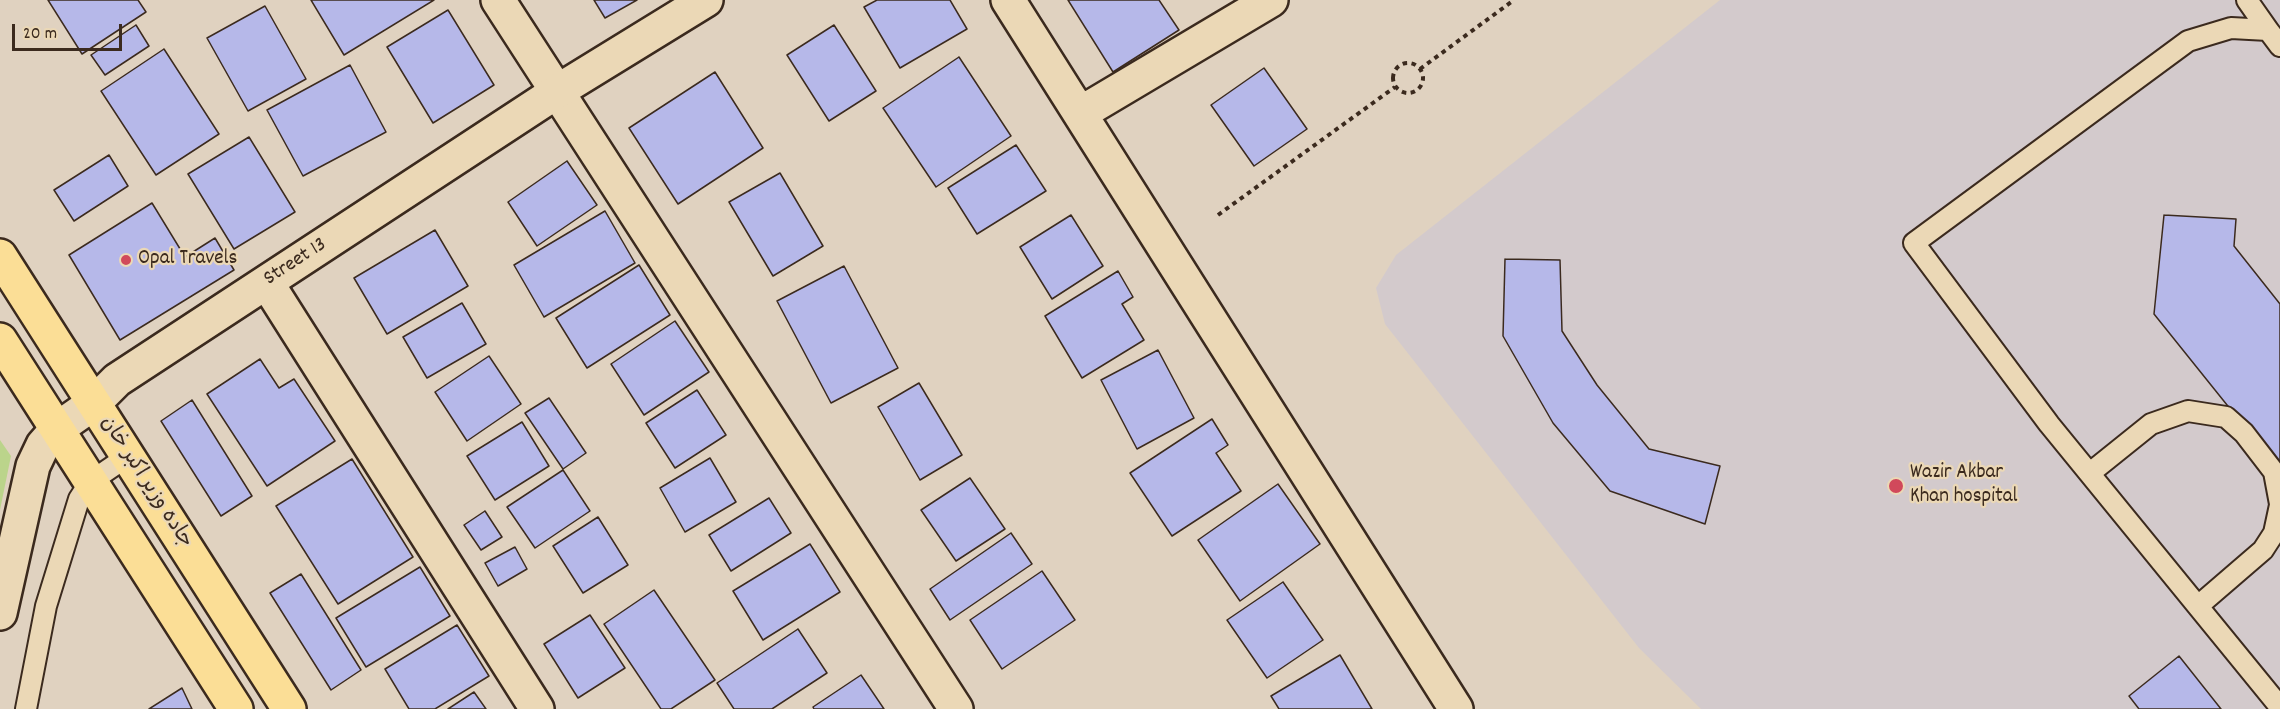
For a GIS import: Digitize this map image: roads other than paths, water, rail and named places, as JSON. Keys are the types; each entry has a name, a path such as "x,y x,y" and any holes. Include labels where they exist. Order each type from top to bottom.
{"main road":[{"name":"جاده وزیر اکبر خان","path":"0,256 289,709"},
{"path":"0,339 236,709"}],"street":[{"path":"498,0 956,709"},
{"name":"Street 13","path":"0,613 30,473 43,445 57,429 94,403 117,381 558,91 706,0"},
{"path":"1008,0 1456,709"},
{"path":"1081,113 1271,0"},
{"path":"267,282 537,709"}],"lane":[{"path":"2247,0 2280,46"},
{"path":"2268,30 2230,28 2188,42 1914,243 2049,424 2280,707"},
{"path":"2090,473 2151,424 2188,411 2226,417 2244,433 2274,472 2280,505 2274,533 2263,550 2198,606"},
{"path":"26,709 46,606 79,499 90,482 128,456"}],"place":[{"name":"Opal Travels","path":"126,260"},
{"name":"Wazir Akbar Khan hospital","path":"1896,486"}]}
